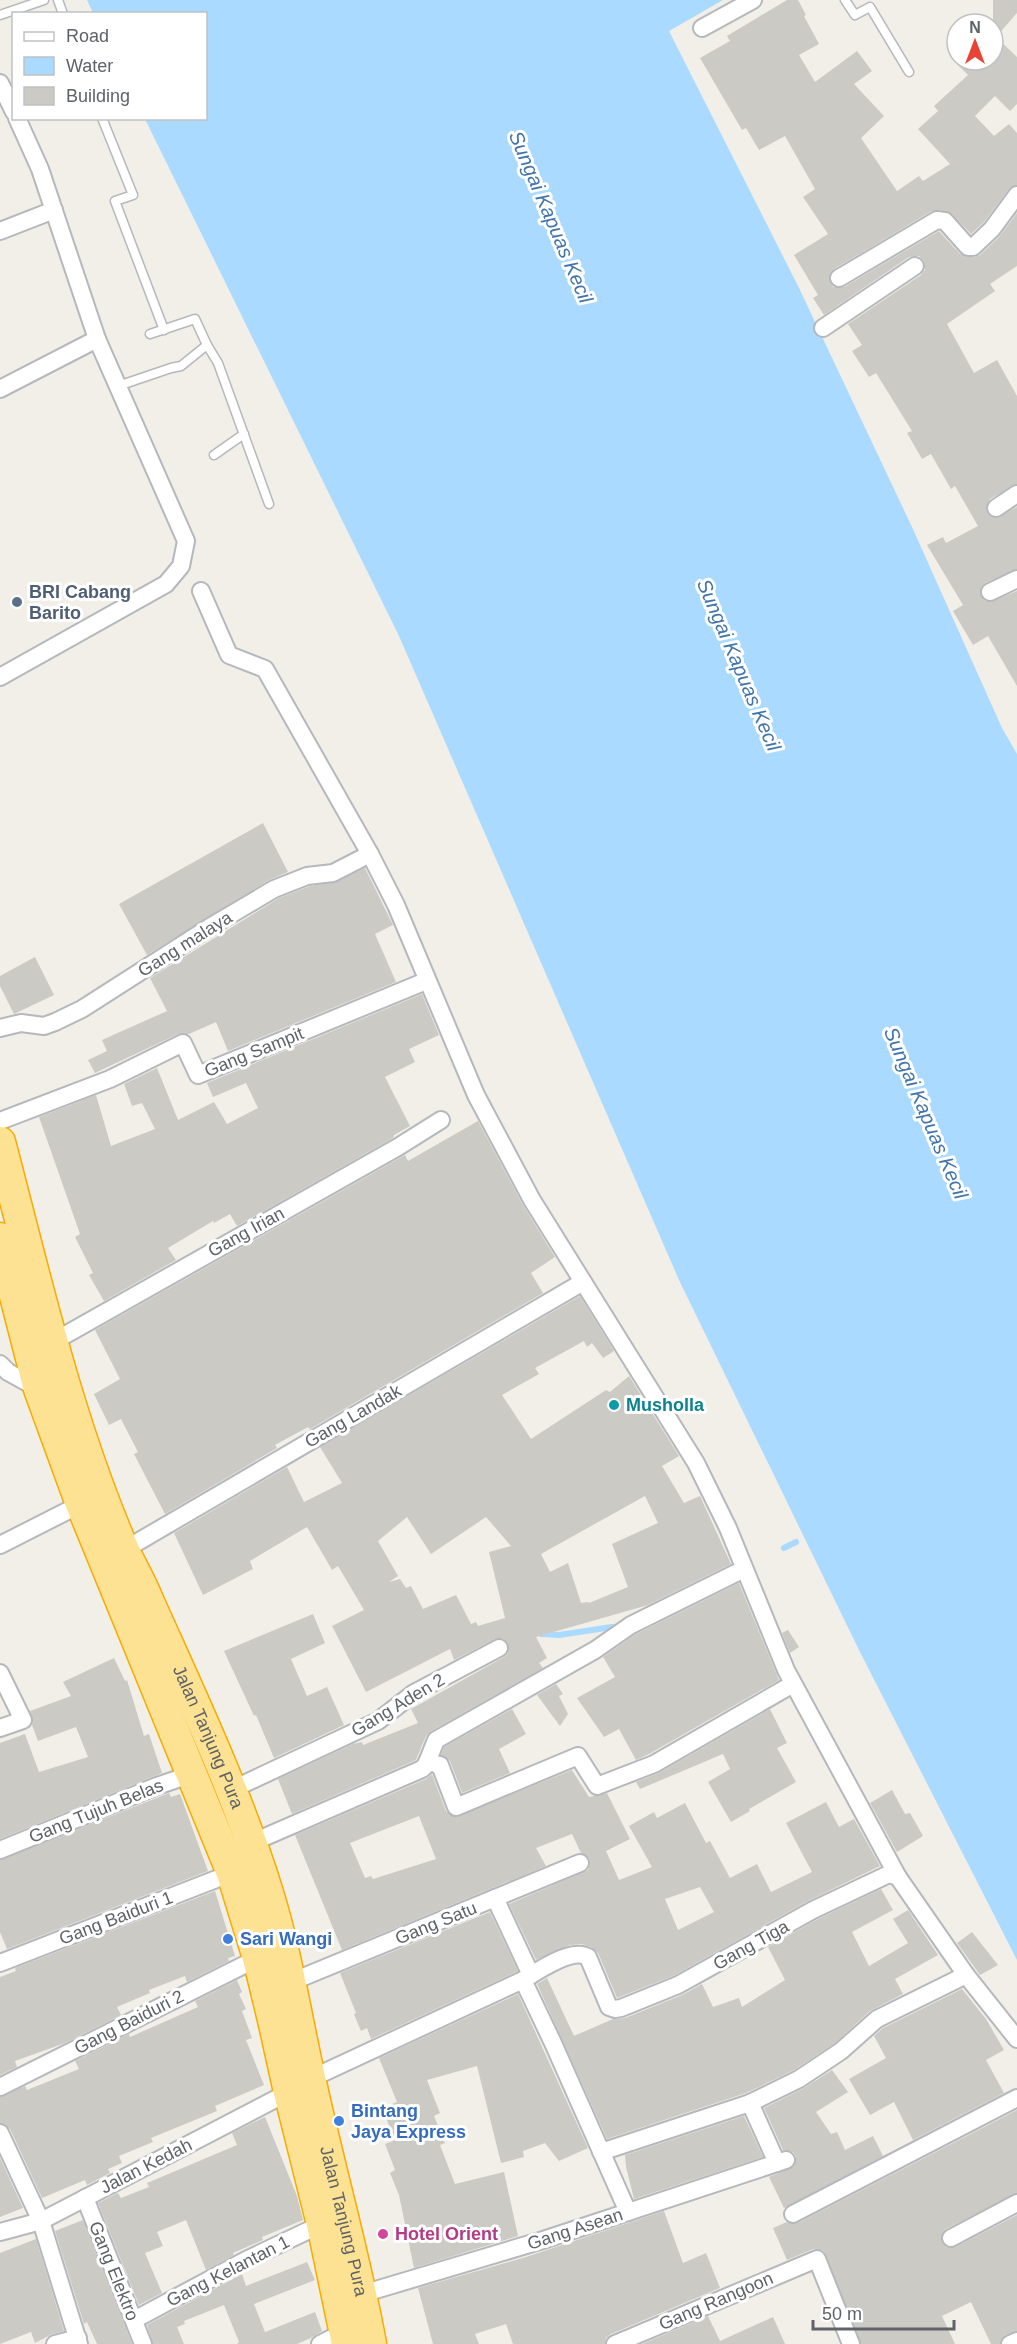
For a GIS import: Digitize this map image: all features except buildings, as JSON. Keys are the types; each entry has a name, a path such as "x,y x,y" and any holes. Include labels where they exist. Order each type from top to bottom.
{"highway":[{"name":"Jalan Tanjung Pura","path":"0,1142 51,1343 83,1446 124,1550 141,1615 192,1774 232,1872 362,2294 371,2344"},
{"name":"Jalan Tanjung Pura","path":"0,1238 39,1389 81,1504 231,1790 268,1892 291,1982 299,2086 322,2224 337,2340"}],"street":[{"path":"702,28 753,0"},
{"path":"0,83 12,108"},
{"path":"0,677 166,584 181,566 186,541 97,339 40,169 18,120"},
{"path":"839,278 937,220 945,221 968,247 973,247 992,229 1017,195"},
{"path":"0,231 54,210"},
{"path":"823,328 915,266"},
{"path":"0,389 97,339"},
{"path":"996,508 1017,495"},
{"path":"990,592 1017,579"},
{"path":"201,591 229,655 265,669 370,854 396,905 426,981 476,1095 532,1200 696,1463 728,1528 793,1684 898,1877 966,1975 1017,2039"},
{"name":"Gang malaya","path":"0,1028 21,1023 44,1026 55,1022 91,1003 274,889 307,876 333,873 370,854"},
{"name":"Gang Sampit","path":"0,1121 110,1079 183,1043 198,1076 426,981"},
{"name":"Gang Irian","path":"51,1343 387,1153 441,1120"},
{"name":"Gang Landak","path":"124,1550 583,1282"},
{"path":"0,1364 8,1372 39,1389"},
{"path":"0,1545 81,1504"},
{"path":"251,1843 422,1769 436,1740 595,1650 631,1625 736,1573"},
{"name":"Gang Aden 2","path":"231,1790 378,1721 414,1693 499,1648"},
{"path":"0,1673 23,1720 0,1728"},
{"path":"427,1762 440,1765 456,1807 578,1756 597,1786 654,1764 793,1684"},
{"name":"Gang Tujuh Belas","path":"0,1850 192,1774"},
{"name":"Gang Satu","path":"291,1982 580,1863"},
{"name":"Gang Baiduri 1","path":"0,1963 232,1872"},
{"name":"Gang Tiga","path":"299,2086 527,1978 572,1954 588,1957 609,2007 621,2008 678,1985 813,1910 889,1874 898,1877"},
{"path":"495,1898 553,2043 628,2212"},
{"name":"Gang Baiduri 2","path":"0,2087 258,1958"},
{"path":"601,2152 750,2103 816,2068 841,2051 876,2019 966,1975"},
{"name":"Jalan Kedah","path":"0,2232 41,2221 299,2086"},
{"path":"793,2214 1017,2098"},
{"name":"Gang Asean","path":"362,2294 543,2240 782,2161 750,2103"},
{"path":"0,2133 41,2221 78,2341 56,2344"},
{"name":"Gang Elektro","path":"85,2198 143,2344"},
{"path":"951,2238 1017,2203"},
{"name":"Gang Kelantan 1","path":"134,2320 246,2260 322,2224"},
{"name":"Gang Rangoon","path":"615,2344 817,2259 851,2344"},
{"path":"1010,2344 1017,2341"}],"lane":[{"path":"0,15 44,0"},
{"path":"845,0 855,15 870,7 909,72"},
{"path":"103,120 133,195 115,201 164,330"},
{"path":"150,334 195,319 218,363 269,504"},
{"path":"118,386 181,366 207,345"},
{"path":"214,455 244,435"}],"water":[{"name":"Sungai Kapuas Kecil","path":"87,0 723,0 669,31 799,288 912,527 1002,728 1017,754 1017,1960 859,1650 679,1280 399,636 145,120 207,120 207,12 93,12"}],"waterway":[{"path":"784,1548 796,1542"},
{"path":"541,1634 559,1635 612,1627"}],"place":[{"name":"BRI Cabang Barito","path":"17,602"},
{"name":"Musholla","path":"614,1405"},
{"name":"Sari Wangi","path":"228,1939"},
{"name":"Bintang Jaya Express","path":"339,2121"},
{"name":"Hotel Orient","path":"383,2234"}]}
